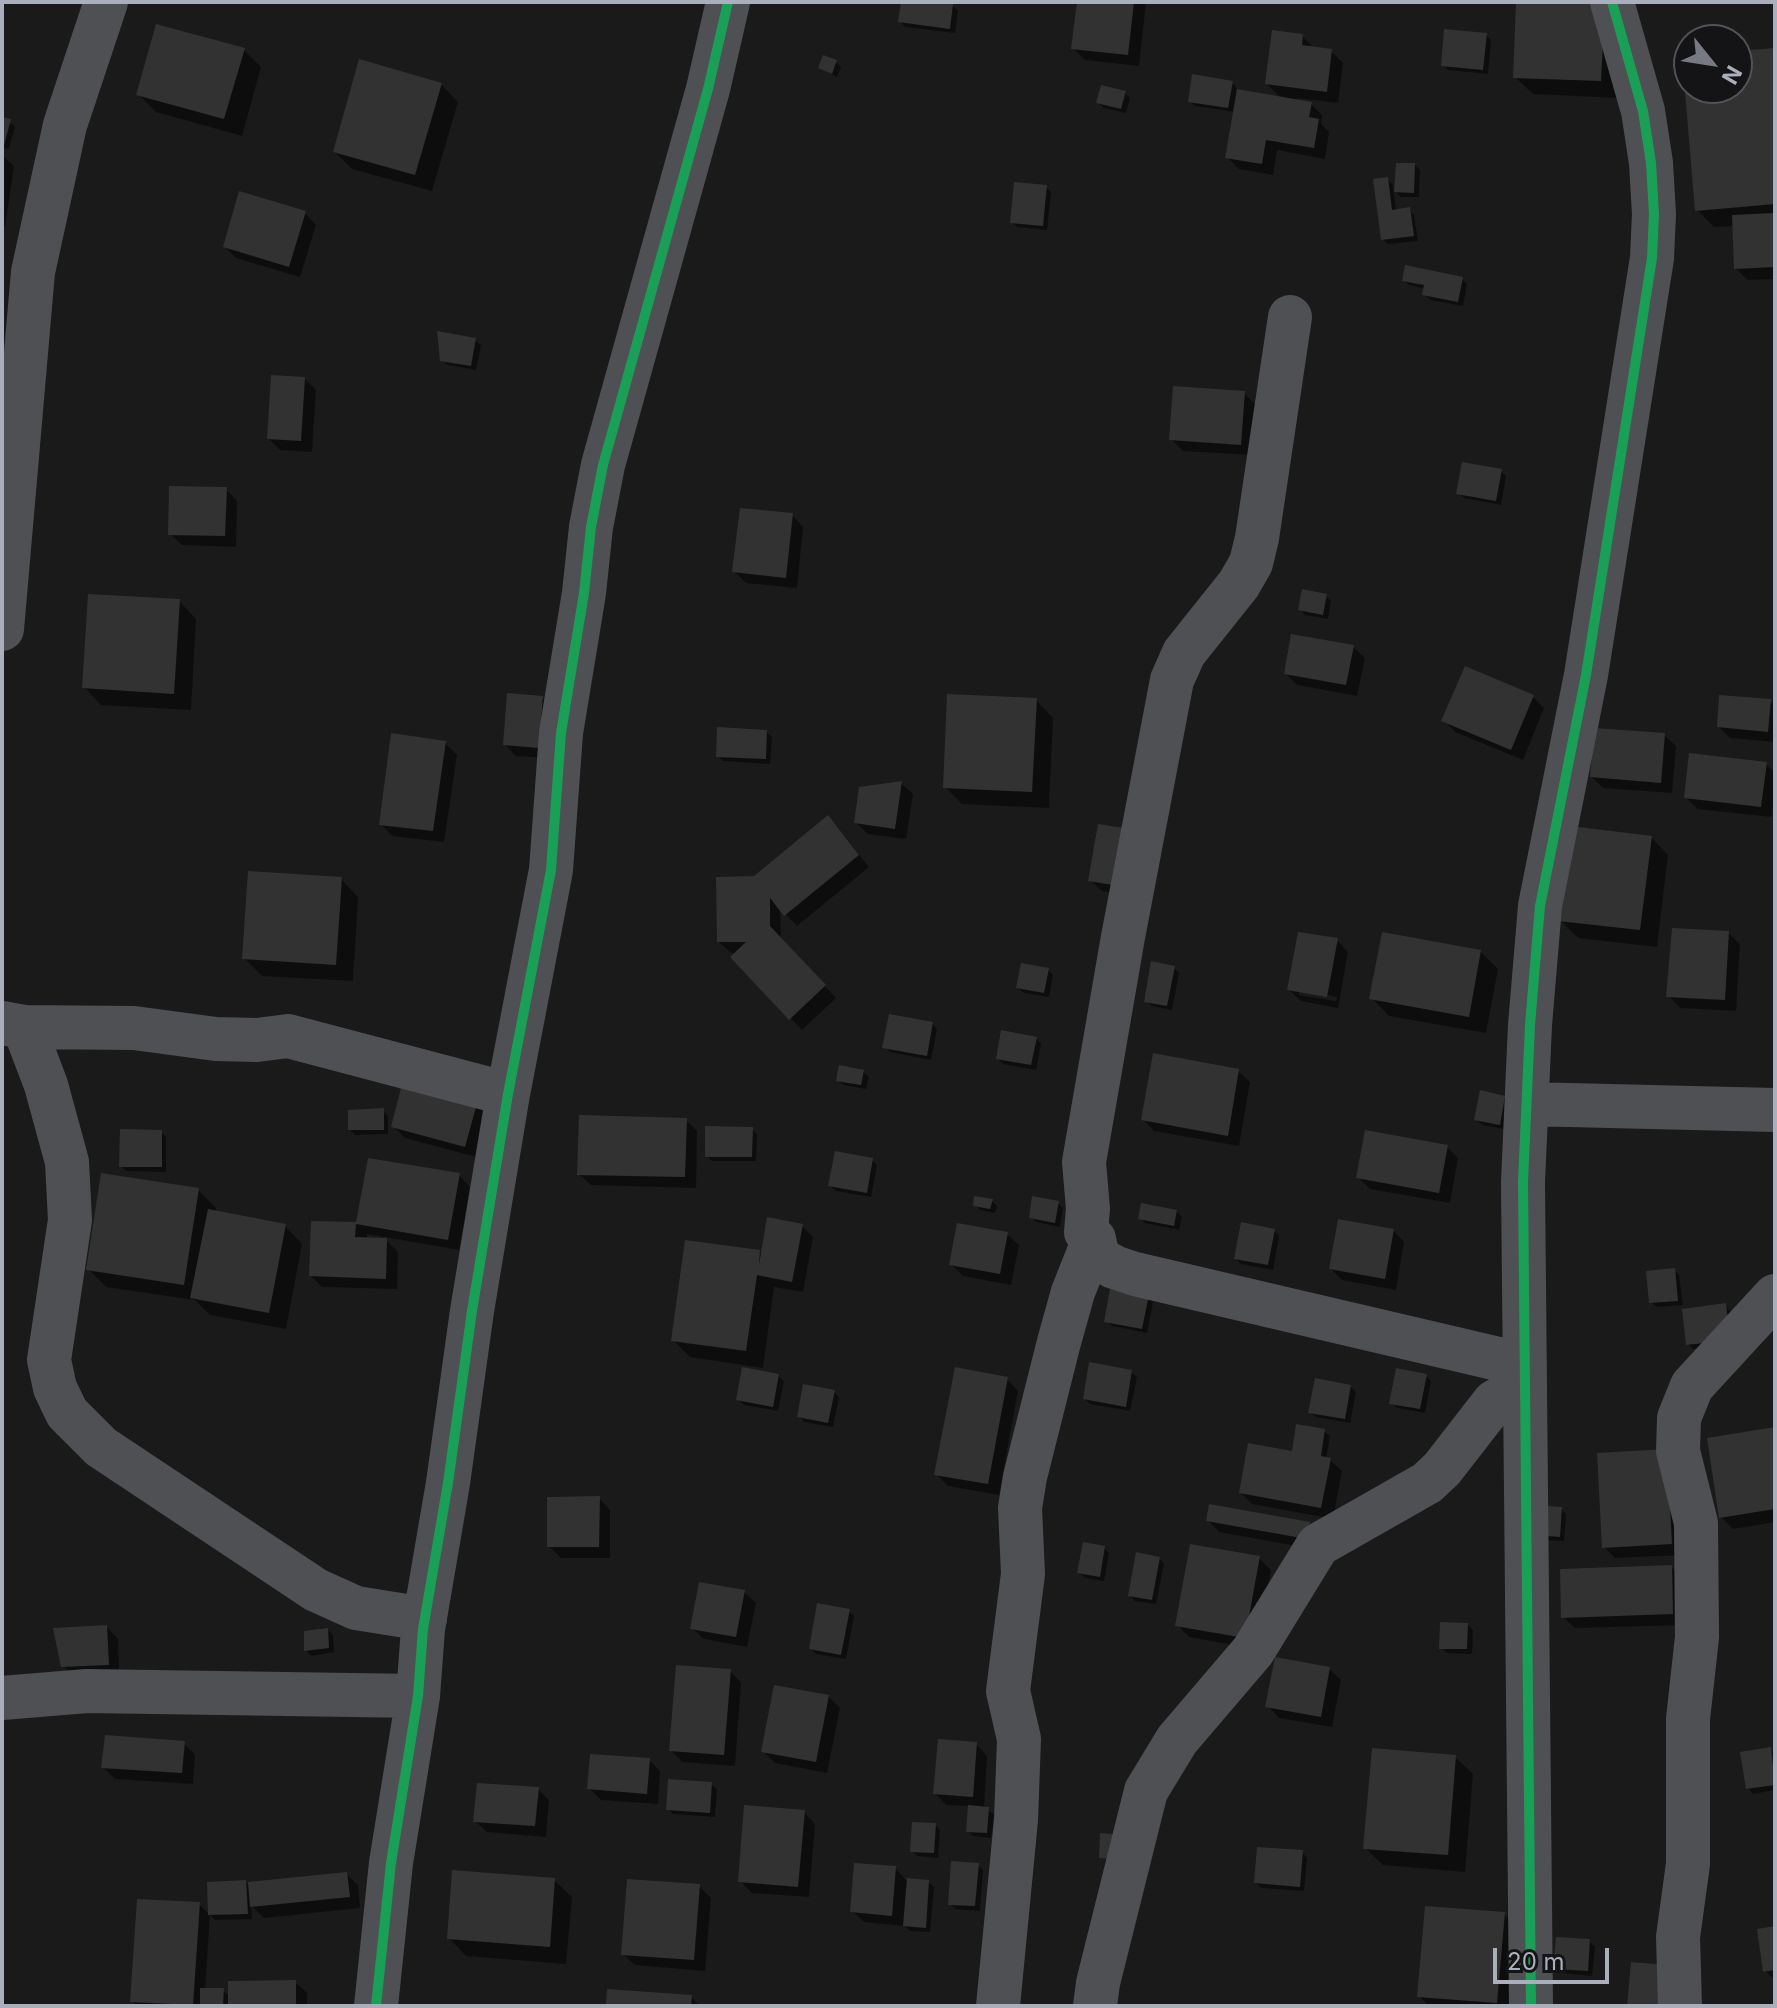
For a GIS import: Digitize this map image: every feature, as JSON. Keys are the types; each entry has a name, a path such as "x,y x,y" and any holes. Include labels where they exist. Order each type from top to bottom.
{"street":[{"path":"2,629 33,272 65,125 106,2"},
{"path":"376,2006 391,1863 418,1696 425,1619 508,1094 551,870 561,733 584,593 591,527 603,465 708,89 728,2"},
{"path":"1531,2006 1523,1182 1540,906 1586,675 1652,258 1654,214 1649,150 1636,85 1612,2"},
{"path":"1290,317 1251,563 1239,584 1184,653 1172,680 1084,1162 1088,1209 1086,1232 1094,1239 1098,1258 1114,1267 1524,1379"},
{"path":"13,1025 134,1028 216,1039 257,1040 288,1036 508,1094"},
{"path":"13,1025 46,1085 67,1162 70,1220 49,1360 55,1388 67,1413 101,1447 316,1590 356,1608 425,1619"},
{"path":"1527,1104 1775,1110"},
{"path":"998,2006 1016,1820 1019,1739 1008,1691 1023,1574 1020,1508 1059,1342 1073,1292 1094,1239"},
{"path":"1680,2006 1678,1937 1688,1864 1688,1719 1697,1637 1696,1523 1678,1451 1679,1418 1692,1386 1775,1296"},
{"path":"1095,2006 1146,1791 1177,1740 1253,1651 1318,1545 1427,1483 1442,1469 1494,1402 1524,1379"},
{"path":"2,1698 87,1691 418,1696"}],"building":[{"path":"901,2 953,4 950,29 898,22"},
{"path":"1077,2 1134,2 1128,55 1071,49"},
{"path":"1516,2 1605,2 1601,81 1513,78"},
{"path":"156,24 245,48 224,119 136,95"},
{"path":"1444,29 1487,33 1483,70 1441,66"},
{"path":"1272,30 1303,34 1302,45 1332,49 1327,92 1265,84"},
{"path":"1775,48 1775,204 1695,211 1686,104 1753,104 1753,50"},
{"path":"823,55 837,60 832,74 818,68"},
{"path":"359,59 442,83 415,175 333,152"},
{"path":"1192,74 1233,81 1228,108 1188,102"},
{"path":"1101,85 1126,91 1121,109 1096,103"},
{"path":"1237,89 1312,102 1309,117 1319,119 1314,148 1266,140 1262,164 1225,158"},
{"path":"2,117 11,119 3,149 2,148"},
{"path":"1396,163 1415,163 1414,193 1394,192"},
{"path":"1388,177 1392,210 1410,207 1414,236 1381,240 1373,179"},
{"path":"1014,182 1047,185 1043,226 1010,223"},
{"path":"239,191 306,211 289,267 223,247"},
{"path":"1775,213 1775,267 1734,269 1732,215"},
{"path":"1405,265 1463,277 1458,302 1422,295 1424,285 1402,281"},
{"path":"437,331 476,338 471,366 440,361"},
{"path":"271,375 305,377 301,441 267,439"},
{"path":"1173,386 1245,391 1241,445 1169,440"},
{"path":"1462,462 1502,469 1496,501 1456,494"},
{"path":"169,486 227,487 225,536 168,535"},
{"path":"740,508 793,513 786,578 732,572"},
{"path":"1302,589 1327,594 1323,615 1298,610"},
{"path":"88,594 180,599 174,694 82,688"},
{"path":"1291,634 1354,645 1346,685 1284,674"},
{"path":"1465,666 1534,695 1511,750 1441,721"},
{"path":"507,693 543,696 539,748 503,745"},
{"path":"947,694 1037,698 1032,792 943,788"},
{"path":"1719,695 1771,699 1768,732 1717,727"},
{"path":"717,727 767,730 766,759 716,757"},
{"path":"1594,728 1665,733 1661,783 1590,777"},
{"path":"391,733 446,741 433,831 379,825"},
{"path":"1689,753 1767,762 1761,807 1684,798"},
{"path":"902,781 895,829 854,823 859,787"},
{"path":"828,815 859,855 784,916 770,898 770,926 826,985 789,1020 730,957 746,942 717,942 716,877 754,876"},
{"path":"1098,824 1130,829 1119,886 1088,881"},
{"path":"1570,826 1652,836 1640,930 1558,921"},
{"path":"248,871 342,877 336,965 242,959"},
{"path":"1672,928 1729,931 1725,1000 1666,997"},
{"path":"1298,932 1338,938 1327,997 1287,990"},
{"path":"1382,932 1481,950 1469,1017 1369,999"},
{"path":"1151,961 1175,966 1167,1006 1144,1002"},
{"path":"1021,963 1049,968 1044,993 1016,988"},
{"path":"889,1014 933,1022 927,1056 882,1048"},
{"path":"1001,1030 1037,1037 1031,1065 996,1059"},
{"path":"1153,1053 1239,1069 1228,1136 1141,1120"},
{"path":"839,1065 864,1070 861,1085 836,1081"},
{"path":"404,1076 479,1096 465,1147 391,1127"},
{"path":"1480,1090 1505,1096 1500,1125 1474,1120"},
{"path":"384,1108 384,1130 348,1130 348,1110"},
{"path":"579,1115 687,1118 685,1177 577,1175"},
{"path":"705,1126 753,1127 752,1157 705,1157"},
{"path":"120,1129 162,1130 162,1167 119,1167"},
{"path":"1365,1130 1448,1145 1439,1193 1356,1178"},
{"path":"835,1151 873,1158 867,1193 828,1186"},
{"path":"368,1158 460,1173 448,1240 356,1224 355,1237 387,1238 386,1279 309,1276 311,1221 356,1222"},
{"path":"101,1173 199,1188 184,1285 86,1270"},
{"path":"974,1196 993,1199 990,1209 973,1206"},
{"path":"1032,1196 1059,1201 1055,1223 1029,1218"},
{"path":"1141,1203 1177,1210 1174,1226 1138,1219"},
{"path":"208,1209 286,1224 269,1313 190,1298"},
{"path":"767,1217 803,1224 792,1282 757,1275 746,1351 671,1341 685,1240 760,1250 759,1265"},
{"path":"1338,1219 1394,1229 1385,1279 1329,1269"},
{"path":"1241,1222 1275,1229 1268,1265 1234,1259"},
{"path":"957,1223 1008,1232 1000,1274 949,1265"},
{"path":"1675,1268 1678,1301 1649,1303 1646,1271"},
{"path":"1110,1289 1149,1295 1142,1329 1104,1322"},
{"path":"1726,1303 1730,1340 1686,1345 1682,1309"},
{"path":"1089,1362 1132,1370 1126,1407 1083,1399"},
{"path":"742,1367 779,1374 773,1407 736,1400"},
{"path":"955,1367 1008,1377 988,1484 934,1475"},
{"path":"1396,1368 1427,1374 1420,1409 1389,1404"},
{"path":"1315,1378 1351,1385 1345,1419 1308,1413"},
{"path":"803,1384 835,1390 828,1423 797,1417"},
{"path":"1296,1424 1325,1429 1321,1456 1331,1458 1321,1508 1239,1493 1248,1443 1292,1451"},
{"path":"1775,1427 1775,1509 1719,1518 1707,1438"},
{"path":"1667,1449 1672,1544 1602,1548 1597,1453"},
{"path":"600,1496 599,1547 547,1547 547,1497"},
{"path":"1209,1504 1310,1522 1307,1539 1206,1521"},
{"path":"1534,1505 1562,1507 1560,1537 1532,1535"},
{"path":"1083,1542 1105,1546 1100,1577 1077,1573"},
{"path":"1190,1544 1260,1556 1245,1638 1175,1626"},
{"path":"1136,1552 1160,1557 1152,1600 1128,1596"},
{"path":"1672,1565 1673,1614 1561,1618 1560,1569"},
{"path":"699,1582 745,1590 736,1637 690,1629"},
{"path":"817,1603 850,1609 841,1655 809,1649"},
{"path":"1440,1622 1468,1623 1467,1649 1439,1649"},
{"path":"107,1625 109,1665 61,1667 53,1628"},
{"path":"328,1628 329,1648 304,1651 304,1631"},
{"path":"1275,1657 1330,1667 1321,1717 1265,1707"},
{"path":"676,1665 731,1669 724,1755 669,1751"},
{"path":"774,1685 829,1695 816,1762 761,1752"},
{"path":"105,1735 185,1741 182,1773 101,1768"},
{"path":"938,1739 977,1742 973,1797 933,1794"},
{"path":"1771,1747 1775,1785 1746,1789 1740,1752"},
{"path":"1372,1748 1456,1755 1448,1855 1363,1849"},
{"path":"590,1754 650,1758 647,1794 587,1789"},
{"path":"668,1779 712,1782 710,1813 666,1810"},
{"path":"477,1783 539,1787 535,1826 473,1822"},
{"path":"744,1805 805,1810 798,1887 738,1882"},
{"path":"968,1805 989,1807 987,1833 966,1832"},
{"path":"912,1822 936,1823 934,1853 910,1852"},
{"path":"1100,1833 1124,1835 1122,1860 1099,1858"},
{"path":"1257,1847 1303,1850 1300,1887 1254,1883"},
{"path":"951,1861 979,1863 975,1906 948,1905"},
{"path":"854,1863 896,1866 892,1916 850,1912"},
{"path":"452,1870 555,1878 550,1947 447,1939"},
{"path":"347,1872 350,1897 250,1907 248,1882"},
{"path":"907,1878 929,1880 926,1928 903,1926"},
{"path":"627,1879 700,1884 694,1960 621,1955"},
{"path":"246,1880 248,1914 208,1915 207,1882"},
{"path":"137,1899 200,1902 193,2005 130,2002"},
{"path":"1425,1906 1505,1912 1497,2003 1417,1997"},
{"path":"1775,1926 1775,1970 1763,1972 1757,1929"},
{"path":"1556,1937 1590,1939 1588,1971 1553,1969"},
{"path":"1631,1962 1667,1965 1664,2006 1627,2006"},
{"path":"296,1980 296,2006 228,2006 228,1981"},
{"path":"200,1988 224,1988 223,2006 200,2006"},
{"path":"607,1989 692,1995 691,2006 606,2006"}],"cycle path":[{"path":"376,2006 391,1863 418,1696 423,1629 508,1094 551,870 561,733 584,593 591,527 603,465 708,89 728,2"},
{"path":"1531,2006 1523,1182 1530,1025 1540,906 1586,675 1652,258 1654,214 1651,163 1643,111 1612,2"}]}
